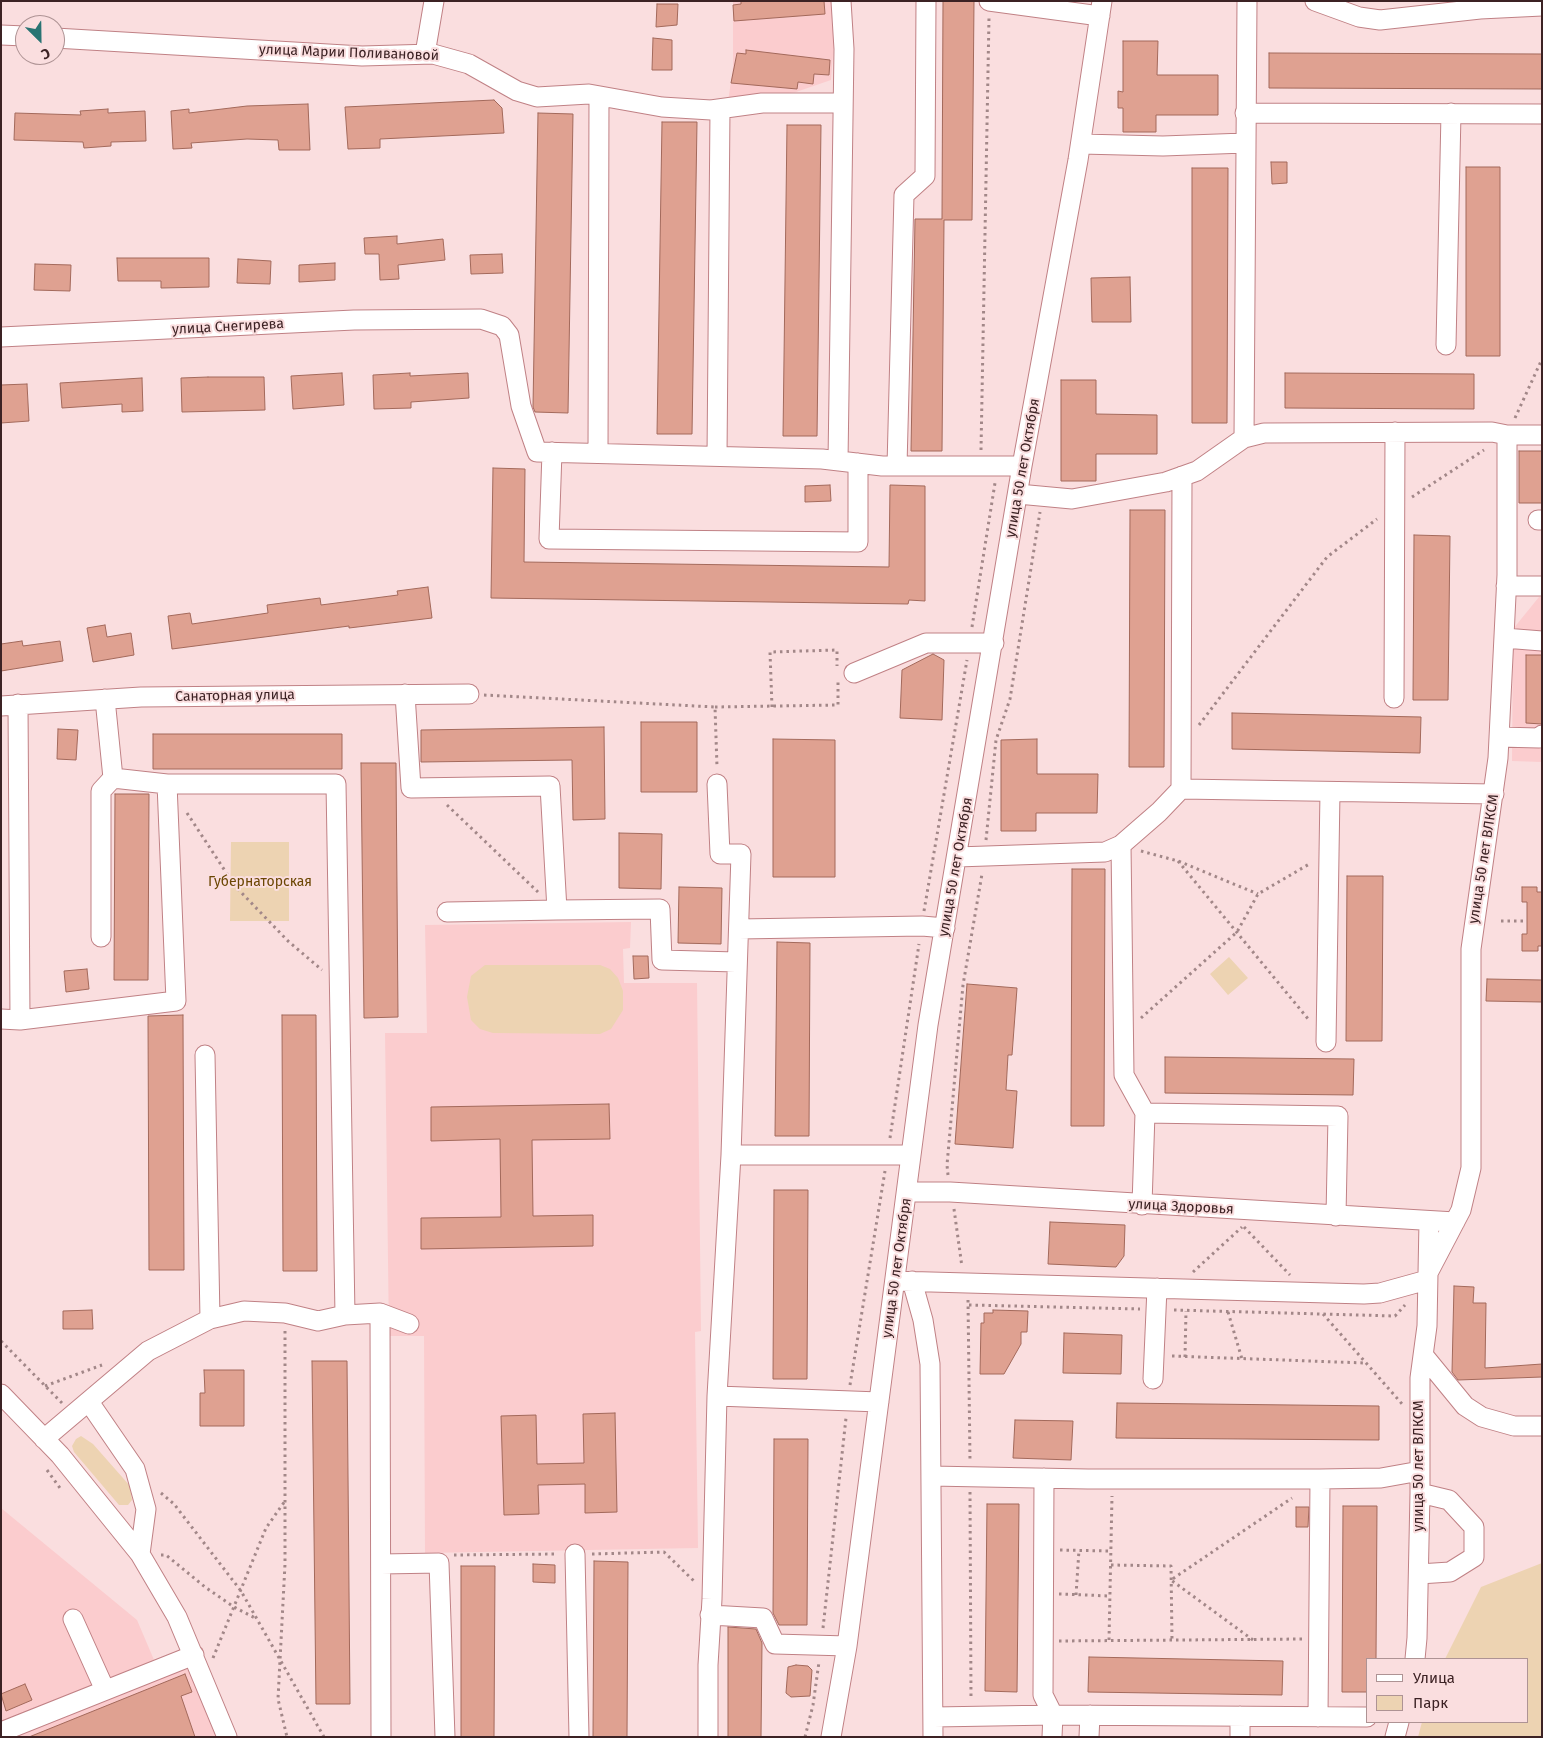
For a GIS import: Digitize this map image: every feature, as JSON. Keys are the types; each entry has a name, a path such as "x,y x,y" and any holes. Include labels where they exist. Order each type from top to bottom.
{"street":[{"path":"425,54 434,1"},
{"path":"838,461 844,50 841,1"},
{"path":"898,466 904,195 925,176 926,1"},
{"path":"989,1 1101,9"},
{"path":"1244,438 1247,1"},
{"path":"1314,1 1359,17 1380,20 1480,9 1542,6"},
{"name":"улица 50 лет Октября","path":"831,1737 847,1646 879,1402 903,1281 907,1192 928,1025 994,643 1022,466 1081,144 1101,9"},
{"path":"1,34 15,35"},
{"name":"улица Марии Поливановой","path":"65,39 362,56 425,54 452,58 469,64 517,91 537,97 574,94 599,96 662,107 720,109 762,103 842,102"},
{"path":"598,453 599,96"},
{"path":"717,456 720,109"},
{"path":"1245,113 1542,114"},
{"path":"1446,345 1451,113"},
{"path":"1081,144 1163,146 1245,143"},
{"name":"улица Снегирева","path":"1,337 354,320 481,319 502,326 509,334 521,406 537,452 552,452"},
{"path":"1394,698 1395,432"},
{"path":"1018,494 1080,498 1139,487 1182,476 1213,462 1244,438 1264,433 1492,432 1507,435 1542,435"},
{"name":"улица 50 лет ВЛКСМ","path":"1428,1277 1466,1193 1471,1168 1471,949 1494,794 1499,737 1506,586 1507,435"},
{"path":"858,463 858,542 549,539 552,452 717,456 838,461 898,466 1022,466"},
{"path":"957,857 1105,852 1121,845 1159,812 1181,789 1182,476"},
{"path":"1506,586 1542,586"},
{"path":"1504,638 1542,641"},
{"path":"854,673 926,643 994,643"},
{"path":"405,694 411,788 550,786 556,910"},
{"name":"Санаторная улица","path":"10,705 104,699 469,694"},
{"path":"101,937 101,791 113,778 104,699"},
{"path":"10,705 20,1020"},
{"path":"1499,737 1539,738 1542,735"},
{"path":"113,778 167,784 336,784 346,1315"},
{"path":"1,1019 20,1020 176,1001 167,784"},
{"path":"708,1737 717,1396 732,1155 736,962 741,854 720,854 717,784"},
{"path":"1181,789 1494,794"},
{"path":"1326,1042 1330,792"},
{"path":"1121,845 1124,1075 1145,1113 1142,1205"},
{"path":"447,912 660,909 662,960 736,962"},
{"path":"739,929 922,926 945,928"},
{"path":"205,1055 210,1319"},
{"path":"1145,1113 1338,1116 1336,1216"},
{"path":"732,1155 911,1155"},
{"name":"улица Здоровья","path":"907,1192 950,1192 1259,1212 1454,1222"},
{"name":"улица 50 лет ВЛКСМ","path":"1415,1658 1419,1574 1420,1378 1427,1326 1429,1221"},
{"path":"934,1737 930,1364 923,1320 903,1281 1380,1294 1428,1277"},
{"path":"1153,1379 1154,1356 1165,1289"},
{"path":"44,1439 148,1351 210,1319 244,1311 285,1313 318,1321 346,1315 380,1313 409,1324"},
{"path":"380,1313 381,1737"},
{"path":"1424,1356 1465,1406 1482,1418 1514,1426 1542,1426"},
{"path":"1,1394 44,1439 114,1520 140,1554 177,1617 227,1737"},
{"path":"717,1396 879,1402"},
{"path":"89,1402 135,1470 146,1509 140,1554"},
{"path":"931,1476 1113,1479 1320,1479 1381,1478 1420,1471"},
{"path":"1044,1478 1044,1695 1053,1715 1052,1737"},
{"path":"1318,1717 1320,1479"},
{"path":"1419,1574 1450,1572 1474,1557 1474,1528 1450,1500 1420,1493"},
{"path":"575,1554 579,1737"},
{"path":"381,1564 439,1564 445,1737"},
{"path":"710,1615 763,1618 775,1644 847,1646"},
{"path":"73,1619 106,1690"},
{"path":"1,1732 106,1690 197,1663"},
{"path":"934,1717 1053,1715 1366,1717"},
{"path":"1089,1737 1090,1715"},
{"path":"1240,1716 1240,1737"},
{"path":"1395,1737 1398,1723"}],"path":[{"path":"805,1737 814,1704 822,1646 847,1400 922,926 970,643 989,467 989,1"},
{"path":"1198,726 1327,557 1395,506 1507,435 1542,359"},
{"path":"970,1716 969,1305 947,1165 962,985 984,856 996,740 1010,699 1042,497"},
{"path":"469,694 715,707 772,707 838,706 837,650 770,652 772,707"},
{"path":"715,707 717,784"},
{"path":"429,787 556,910"},
{"path":"183,807 235,886 288,941 341,986"},
{"path":"1121,845 1178,861 1258,894"},
{"path":"1124,1033 1237,932 1258,894 1329,852"},
{"path":"1178,861 1326,1042"},
{"path":"1501,921 1527,922"},
{"path":"1229,1210 1307,1293 1329,1323 1419,1423"},
{"path":"1165,1289 1259,1212"},
{"path":"1185,1357 1186,1311"},
{"path":"1228,1312 1242,1359"},
{"path":"285,1313 285,1502 278,1699 287,1737"},
{"path":"1,1341 74,1415"},
{"path":"1154,1356 1365,1363"},
{"path":"45,1386 106,1364"},
{"path":"135,1470 174,1504 241,1591 324,1737"},
{"path":"1109,1640 1113,1479"},
{"path":"1171,1580 1295,1496"},
{"path":"197,1663 212,1660 266,1528 285,1502"},
{"path":"1044,1549 1111,1550"},
{"path":"1076,1595 1079,1550"},
{"path":"140,1554 166,1555 205,1587 234,1607 257,1619"},
{"path":"1111,1565 1171,1566 1172,1640"},
{"path":"1171,1580 1253,1640"},
{"path":"1044,1593 1110,1596"},
{"path":"1044,1641 1318,1639"}],"shaded area":[{"path":"733,1 835,1 836,17 831,80 796,92 728,102 733,67"},
{"path":"1539,597 1542,597 1542,762 1512,761 1513,629"},
{"path":"631,922 630,948 623,949 624,983 697,983 701,1331 695,1332 698,1548 425,1553 424,1336 389,1336 385,1033 427,1033 425,925"},
{"path":"1,1508 137,1620 160,1674 181,1666 191,1671 218,1737 1,1737"}],"green space":[{"name":"Губернаторская","path":"231,842 289,842 289,921 230,921"},
{"path":"1229,957 1248,978 1228,995 1210,974"},
{"path":"485,965 600,965 610,969 618,978 623,991 623,1010 611,1029 600,1034 493,1033 480,1029 471,1020 467,997 471,976"},
{"path":"81,1436 93,1444 130,1486 132,1500 128,1505 119,1505 74,1452 72,1446 76,1439"},
{"path":"1542,1563 1542,1737 1418,1737 1422,1723 1528,1723 1528,1658 1446,1658 1481,1587"}],"building":[{"path":"741,1 824,1 825,14 734,21 733,5 741,4"},
{"path":"943,1 974,1 972,220 944,220 942,451 911,451 915,219 942,219"},
{"path":"657,4 678,4 677,25 656,27"},
{"path":"653,38 672,40 672,70 652,70"},
{"path":"1123,41 1158,41 1157,75 1218,75 1218,115 1156,115 1156,132 1123,132 1123,108 1118,108 1118,91 1123,92"},
{"path":"746,50 830,60 829,75 814,74 813,84 798,82 797,89 731,83 737,53 746,54"},
{"path":"1269,53 1542,54 1542,89 1269,88"},
{"path":"494,100 502,108 504,133 380,139 380,148 348,149 345,107"},
{"path":"308,104 310,150 279,150 278,140 247,139 191,143 192,148 173,149 171,111 189,109 189,113 247,106"},
{"path":"108,109 108,113 145,111 146,141 111,142 111,146 84,148 83,142 14,140 15,113 81,115 80,111"},
{"path":"538,113 573,114 568,413 535,412 533,407"},
{"path":"662,122 697,122 692,434 657,434"},
{"path":"787,125 821,125 817,436 783,436"},
{"path":"1271,162 1287,162 1287,183 1272,184"},
{"path":"1466,167 1500,167 1500,356 1466,356"},
{"path":"1192,168 1228,168 1227,423 1192,423"},
{"path":"397,236 397,244 443,239 445,260 398,265 399,279 380,280 379,254 365,254 364,238"},
{"path":"502,254 503,273 471,274 470,255"},
{"path":"117,258 209,258 209,287 161,288 161,281 118,281"},
{"path":"238,259 271,261 270,284 237,283"},
{"path":"335,263 335,280 299,282 299,265"},
{"path":"35,264 71,265 70,291 34,290"},
{"path":"1130,277 1131,322 1092,322 1091,278"},
{"path":"342,373 344,405 293,409 291,376"},
{"path":"410,373 410,376 468,373 469,398 411,402 411,408 374,409 373,375"},
{"path":"1285,373 1474,374 1474,409 1285,408"},
{"path":"264,377 265,410 182,412 181,378"},
{"path":"142,378 143,411 122,412 122,404 62,408 60,383"},
{"path":"1061,380 1096,380 1096,414 1157,415 1157,454 1096,454 1096,481 1061,481"},
{"path":"27,384 29,421 1,423 1,385"},
{"path":"1519,451 1542,451 1542,503 1519,503"},
{"path":"493,468 525,469 524,562 889,567 890,485 925,486 925,601 909,600 908,604 491,598"},
{"path":"830,485 831,501 805,502 805,486"},
{"path":"1130,510 1165,510 1164,767 1129,767"},
{"path":"1414,535 1450,536 1448,700 1413,700"},
{"path":"428,587 432,618 349,628 349,626 172,649 168,616 190,613 192,624 268,613 267,605 320,598 321,605 398,595 397,591"},
{"path":"105,625 107,637 131,633 134,655 93,662 87,628"},
{"path":"22,641 23,646 60,641 63,661 1,671 1,644"},
{"path":"933,654 944,660 942,720 900,718 902,670"},
{"path":"1526,655 1542,655 1542,724 1526,723"},
{"path":"1232,713 1421,717 1420,753 1232,749"},
{"path":"641,722 697,722 697,792 641,792"},
{"path":"604,727 605,819 573,820 572,760 421,762 421,730"},
{"path":"58,729 78,730 76,760 57,759"},
{"path":"153,734 342,734 342,769 153,769"},
{"path":"773,739 835,740 835,877 773,877"},
{"path":"1037,739 1037,774 1098,774 1097,813 1036,813 1036,831 1001,831 1001,740"},
{"path":"361,763 396,763 398,1017 364,1018"},
{"path":"115,794 149,794 148,980 114,980"},
{"path":"619,833 662,834 661,889 619,888"},
{"path":"1072,869 1105,869 1104,1126 1071,1126"},
{"path":"1347,876 1383,876 1382,1041 1346,1041"},
{"path":"679,887 722,888 721,944 678,943"},
{"path":"1522,887 1537,887 1537,892 1542,892 1542,946 1538,946 1538,951 1522,951 1522,934 1527,934 1527,902 1522,902"},
{"path":"777,942 810,943 809,1136 775,1136"},
{"path":"633,956 648,956 649,978 634,979"},
{"path":"87,969 89,989 66,992 64,971"},
{"path":"1487,979 1542,980 1542,1002 1486,1001"},
{"path":"967,984 1017,988 1012,1055 1008,1055 1006,1090 1017,1091 1013,1148 955,1144"},
{"path":"183,1015 184,1270 149,1270 148,1016"},
{"path":"282,1015 316,1015 317,1271 283,1271"},
{"path":"1165,1057 1354,1059 1353,1095 1165,1093"},
{"path":"609,1104 610,1139 532,1140 533,1216 593,1215 593,1246 421,1249 421,1218 501,1217 500,1139 431,1141 431,1107"},
{"path":"774,1190 808,1190 807,1379 773,1379"},
{"path":"1050,1222 1125,1225 1124,1256 1116,1267 1048,1264"},
{"path":"1454,1286 1474,1287 1473,1303 1486,1303 1485,1368 1542,1364 1542,1377 1458,1380 1452,1372"},
{"path":"92,1310 93,1329 63,1329 63,1311"},
{"path":"993,1310 1028,1311 1027,1332 1021,1332 1021,1344 1004,1374 980,1374 981,1323 984,1323 984,1313 993,1313"},
{"path":"1064,1333 1122,1335 1121,1374 1063,1373"},
{"path":"312,1361 347,1361 350,1704 316,1704"},
{"path":"204,1370 244,1370 244,1426 200,1426 200,1393 205,1393"},
{"path":"1117,1403 1379,1406 1379,1440 1116,1438"},
{"path":"615,1413 617,1512 585,1513 585,1484 538,1485 539,1514 504,1515 501,1416 536,1415 537,1464 584,1463 583,1414"},
{"path":"1015,1420 1073,1421 1071,1460 1013,1458"},
{"path":"774,1439 808,1439 807,1625 779,1625 773,1613"},
{"path":"987,1504 1019,1504 1017,1692 985,1691"},
{"path":"1343,1506 1377,1506 1376,1658 1366,1658 1366,1692 1342,1692"},
{"path":"1296,1507 1309,1507 1308,1527 1296,1527"},
{"path":"594,1561 628,1562 627,1737 593,1737"},
{"path":"533,1564 555,1565 555,1583 533,1582"},
{"path":"461,1566 495,1566 494,1737 461,1737"},
{"path":"728,1627 756,1629 762,1643 761,1737 728,1737"},
{"path":"1089,1657 1283,1661 1282,1695 1088,1692"},
{"path":"796,1665 808,1666 812,1670 810,1696 791,1697 786,1693 788,1667"},
{"path":"185,1674 192,1692 181,1696 195,1737 29,1737"},
{"path":"25,1684 32,1700 6,1711 1,1694"}]}
